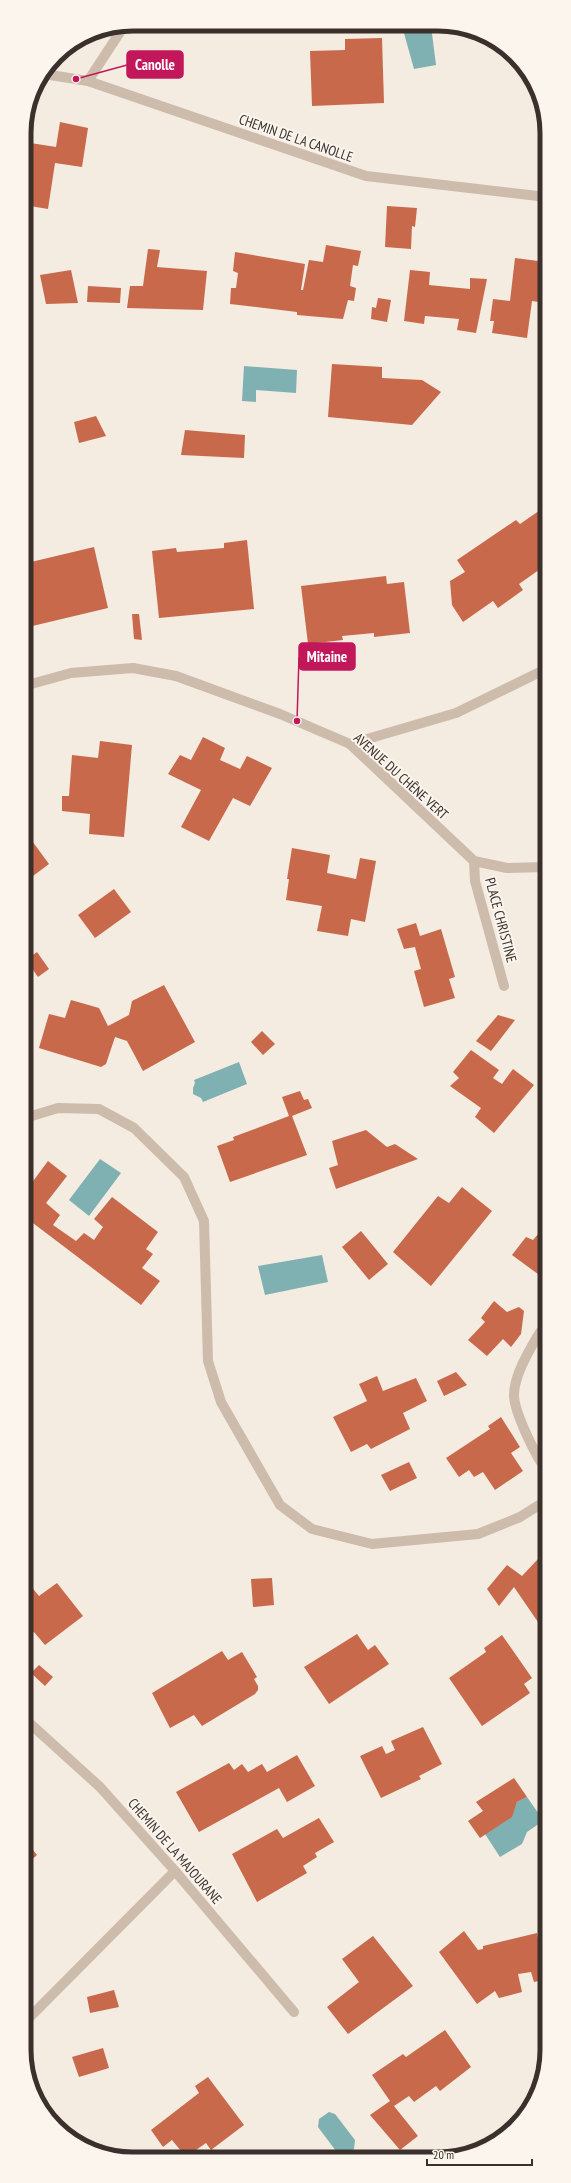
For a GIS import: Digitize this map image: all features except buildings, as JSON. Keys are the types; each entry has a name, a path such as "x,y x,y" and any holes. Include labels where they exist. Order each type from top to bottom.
{"street":[{"path":"88,81 120,32"},
{"name":"CHEMIN DE LA CANOLLE","path":"49,75 88,81 366,176 540,196"},
{"name":"AVENUE DU CHÊNE VERT","path":"31,684 71,673 133,668 176,676 280,714 350,744 474,861"},
{"path":"350,744 456,714 540,672"},
{"path":"474,861 508,868 540,867"},
{"name":"PLACE CHRISTINE","path":"474,861 475,881 504,986"},
{"path":"31,1116 58,1108 99,1109 134,1128 184,1177 204,1221 208,1361 221,1402 280,1505 312,1529 372,1544 478,1534 520,1517 540,1504"},
{"path":"540,1332 522,1364 514,1395 524,1429 540,1458"},
{"name":"CHEMIN DE LA MAJOURANE","path":"31,1724 100,1787 175,1871 294,2012"},
{"path":"31,2016 175,1871"}],"water":[{"path":"403,31 432,31 436,65 414,69"},
{"path":"244,366 297,370 296,393 256,390 256,402 242,401"},
{"path":"239,1062 247,1084 203,1102 201,1098 193,1094 195,1083 194,1080"},
{"path":"100,1159 121,1173 89,1216 69,1200"},
{"path":"322,1255 328,1282 265,1295 258,1266"},
{"path":"527,1797 540,1816 540,1823 527,1832 522,1844 500,1857 485,1834 511,1817 517,1802"},
{"path":"329,2112 335,2114 355,2140 354,2149 350,2152 337,2152 318,2127 319,2119"}],"place":[{"name":"Canolle","path":"76,79"},
{"name":"Mitaine","path":"297,721"}]}
